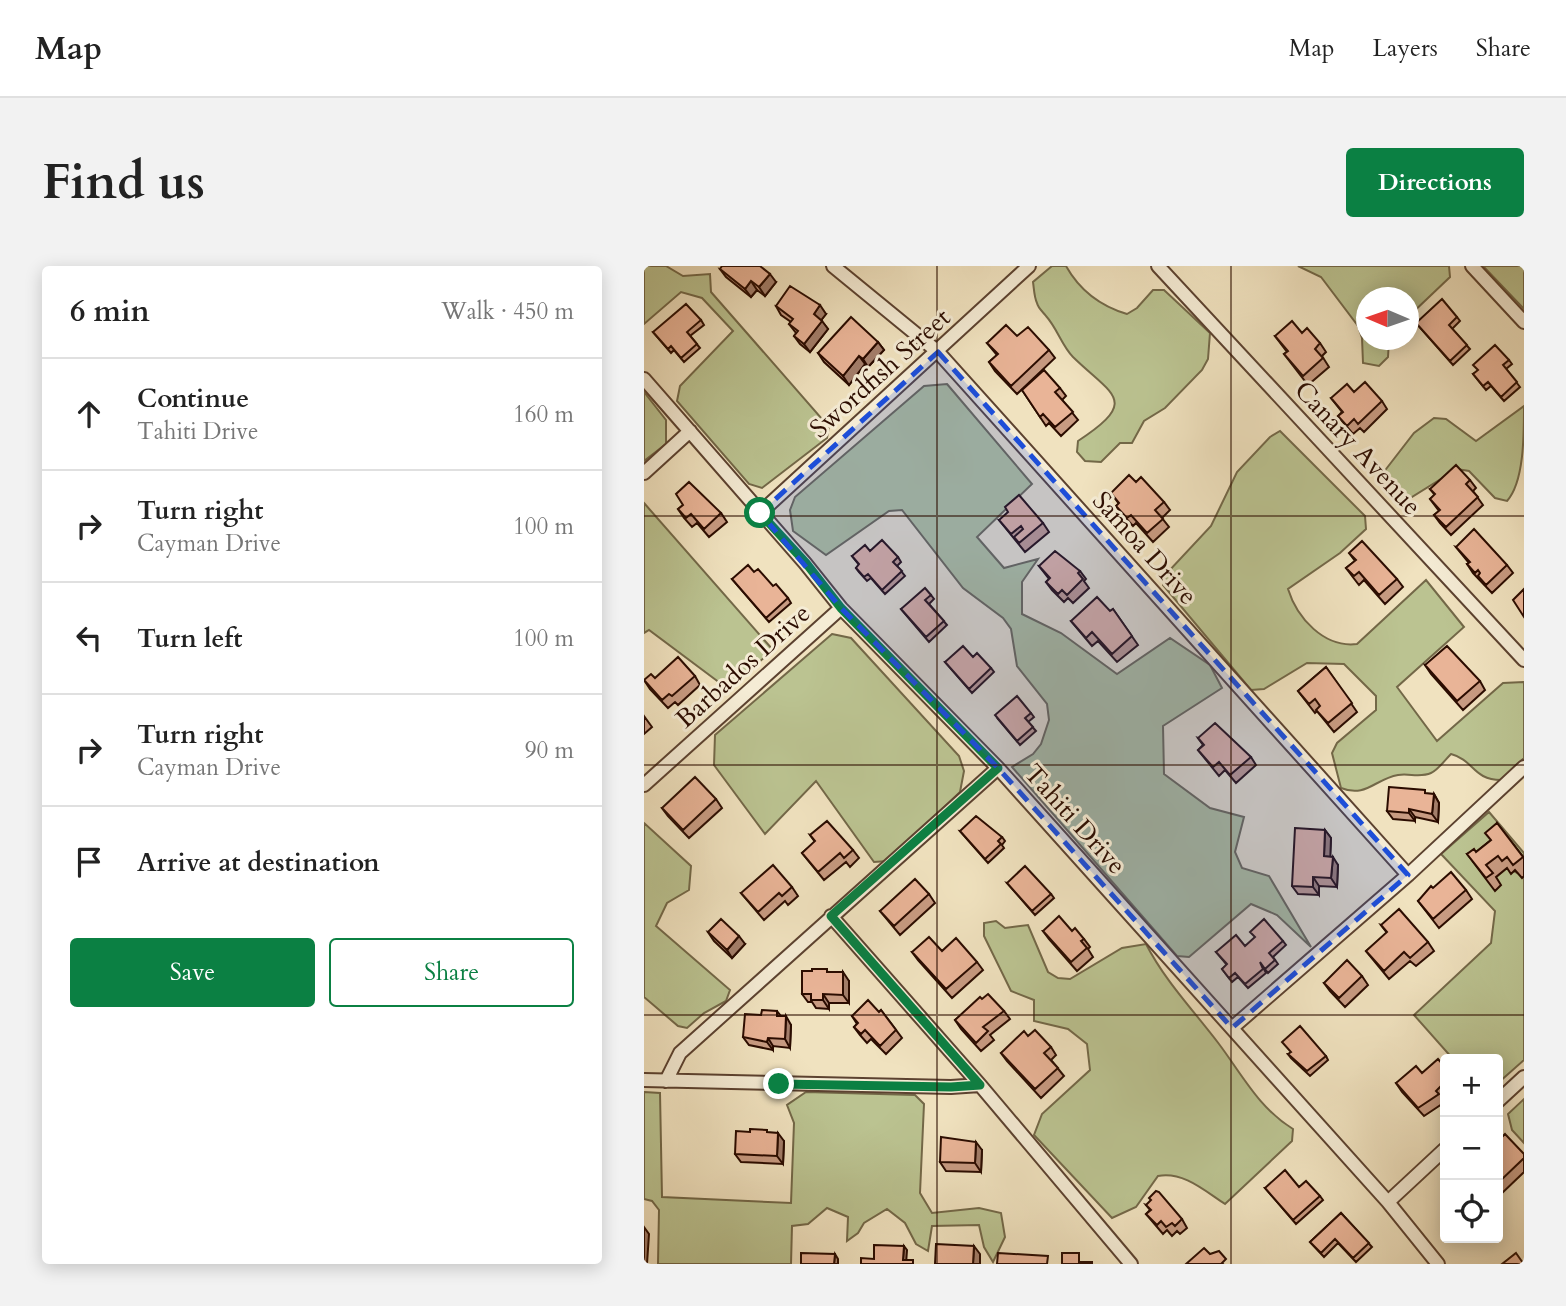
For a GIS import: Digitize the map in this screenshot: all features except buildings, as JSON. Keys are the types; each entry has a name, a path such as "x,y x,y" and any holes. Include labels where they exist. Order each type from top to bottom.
{"street":[{"name":"Samoa Drive","path":"833,266 938,352 1408,875"},
{"name":"Swordfish Street","path":"760,513 1029,266"},
{"name":"Canary Avenue","path":"1158,266 1524,660"},
{"path":"1472,266 1524,323"},
{"name":"Tahiti Drive","path":"644,379 806,563 841,608 998,768 1388,1202 1438,1264"},
{"path":"644,473 690,431"},
{"name":"Barbados Drive","path":"644,785 841,608"},
{"path":"1232,1028 1408,875 1524,767"},
{"path":"666,1081 680,1053 998,768"},
{"path":"831,916 980,1085 1131,1264"},
{"path":"1503,1096 1524,1077"},
{"path":"644,1080 951,1087 980,1085"},
{"path":"1388,1202 1440,1154"}],"highlighted area":[{"path":"938,352 1408,875 1232,1028 998,768 841,608 760,513"}],"green space":[{"path":"644,266 666,266 683,276 710,274 711,292 829,427 827,438 762,488 749,484 677,401 680,386 733,331 702,298 681,292 644,324"},
{"path":"1052,266 1066,266 1092,296 1108,307 1127,314 1137,308 1153,290 1164,290 1210,333 1208,359 1202,370 1165,408 1144,421 1132,443 1120,443 1101,462 1085,461 1077,452 1078,441 1109,416 1114,407 1114,398 1109,390 1069,353 1038,305 1033,282"},
{"path":"1298,266 1449,266 1450,277 1419,306 1419,287 1356,287 1356,323 1321,277"},
{"path":"1483,266 1524,266 1524,309"},
{"path":"1362,350 1388,350 1388,357 1379,366 1363,363"},
{"path":"947,384 1032,484 977,537 1004,568 1038,559 1022,582 1022,614 1061,633 1117,674 1170,638 1210,665 1222,688 1163,726 1164,774 1210,808 1244,817 1235,852 1242,868 1269,876 1311,947 1277,915 1251,904 1189,957 1177,956 1012,767 1033,754 1041,744 1049,720 1047,704 1017,666 1011,629 1003,618 963,588 902,510 889,511 826,555 793,531 790,510 795,497 924,386"},
{"path":"644,392 666,420 666,444 644,461"},
{"path":"1524,406 1520,471 1513,493 1507,501 1495,498 1469,471 1457,469 1399,505 1383,473 1414,433 1434,418 1446,419 1476,441"},
{"path":"1280,431 1365,516 1366,529 1340,553 1288,589 1298,610 1323,636 1345,644 1357,644 1426,580 1464,627 1397,687 1437,741 1503,683 1524,682 1524,758 1501,780 1485,777 1451,754 1431,773 1398,775 1357,791 1341,788 1332,753 1337,743 1376,710 1376,696 1344,664 1307,663 1264,689 1251,690 1163,585 1167,573 1211,526 1237,472 1270,437"},
{"path":"644,503 773,650 728,689 649,630 644,633"},
{"path":"832,634 851,638 959,756 964,771 960,792 888,861 874,862 816,781 765,834 714,765 715,735"},
{"path":"1489,812 1524,853 1524,859 1505,836 1495,878 1507,868 1524,876 1524,1060 1503,1079 1503,1054 1449,1054 1414,1015 1491,943 1495,911 1441,854"},
{"path":"644,823 691,866 689,890 667,903 656,926 730,990 726,1001 704,1013 687,1028 678,1026 644,997"},
{"path":"996,921 1005,928 1028,925 1048,972 1058,978 1070,979 1122,948 1146,944 1171,983 1252,1091 1270,1111 1293,1129 1292,1141 1225,1204 1185,1179 1158,1176 1136,1207 1112,1218 1034,1135 1042,1114 1090,1070 1087,1044 1068,1029 1034,1021 1034,1000 1011,991 984,936 984,923"},
{"path":"644,1092 660,1093 662,1197 791,1203 794,1123 787,1105 806,1092 915,1095 924,1104 920,1193 932,1213 979,1208 1001,1213 1005,1237 993,1262 984,1247 979,1225 932,1226 928,1251 916,1244 905,1223 887,1209 864,1223 858,1233 847,1241 848,1217 827,1208 808,1224 792,1226 791,1264 658,1264 659,1210 652,1201 644,1199"},
{"path":"1524,1099 1524,1143 1512,1130 1508,1114"}],"route":[{"path":"760,513 806,563 841,608 998,768 831,916 980,1085 951,1087 779,1084"}]}
